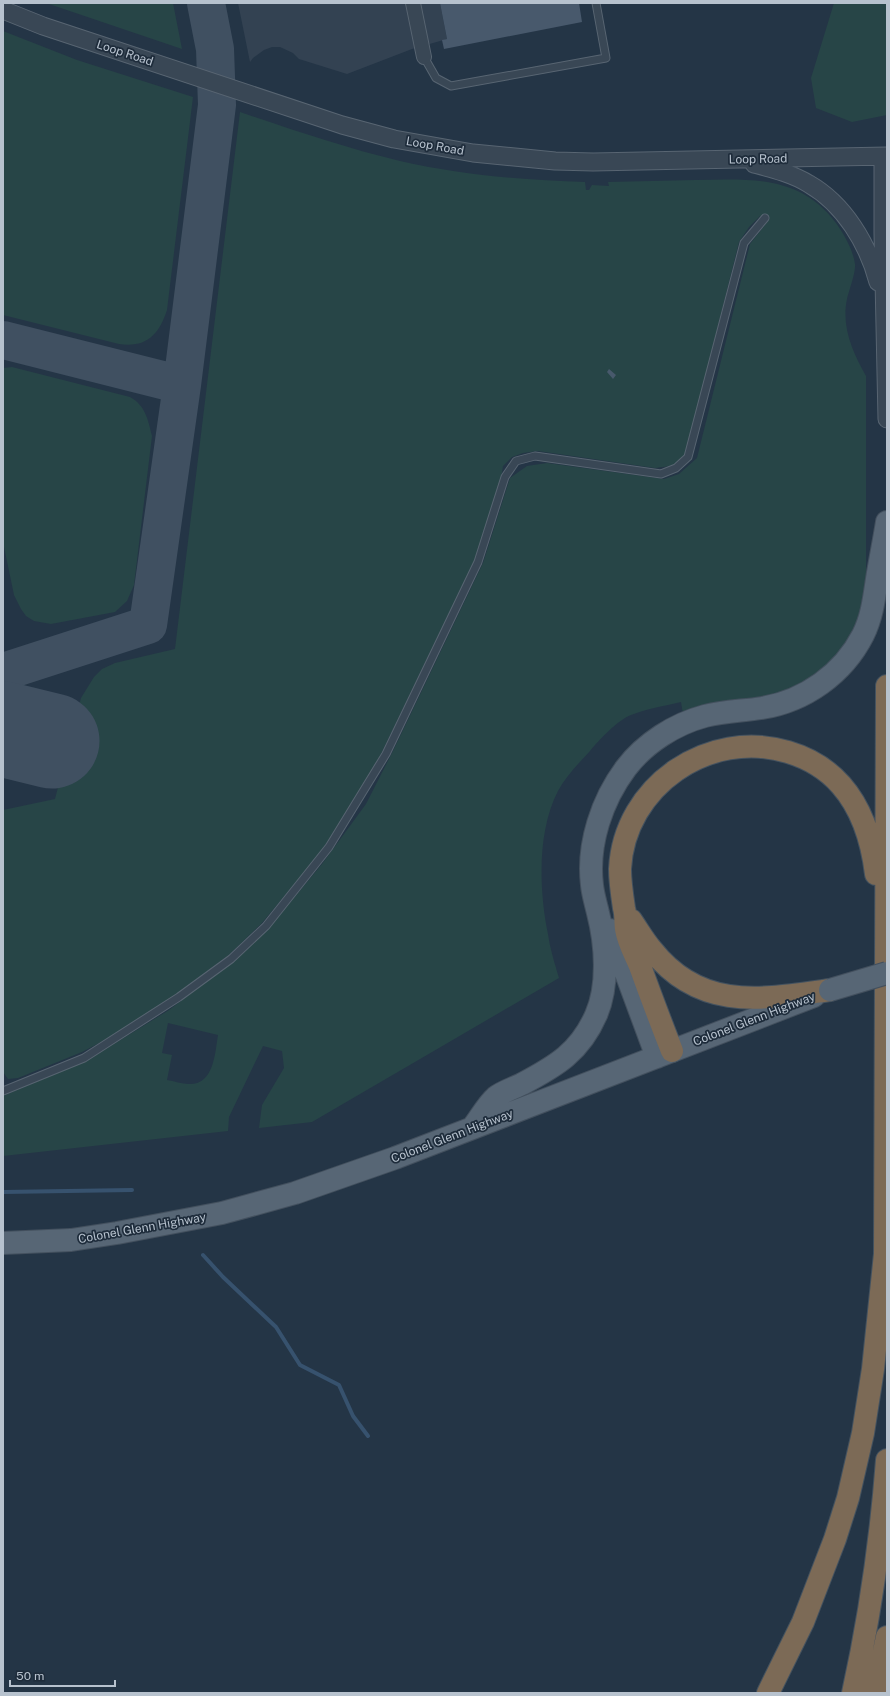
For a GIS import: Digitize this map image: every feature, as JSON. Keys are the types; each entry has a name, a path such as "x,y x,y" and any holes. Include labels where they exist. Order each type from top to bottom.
{"highway":[{"path":"768,1693 795,1639 816,1591 835,1540 848,1498 869,1401 886,1257 887,686"},
{"path":"664,1054 626,930 620,869 623,850 638,810 656,786 682,765 698,757 728,748 757,746 782,750 812,761 841,785 854,802 863,820 870,839 876,877 886,914"},
{"path":"625,911 652,950 662,961 673,972 699,988 731,997 750,999 830,990"},
{"path":"852,1693 868,1618 877,1558 887,1460"},
{"path":"875,1693 887,1637"}],"main road":[{"path":"473,1127 496,1097 561,1062 582,1040 590,1027 600,1004 605,982 605,964 599,915 594,900 591,872 596,833 608,797 627,767 649,745 677,727 704,716 762,708 796,698 813,689 843,665 863,634 873,607 887,522"},
{"path":"599,915 607,922 664,1054"},
{"name":"Colonel Glenn Highway","path":"3,1243 71,1240 183,1222 295,1193 395,1158 830,990 887,973"}],"street":[{"path":"413,3 424,57"},
{"name":"Loop Road","path":"3,10 58,31 342,125 394,139 473,153 555,161 593,162 885,156"},
{"path":"885,156 884,314 887,356 887,419"},
{"path":"737,159 792,176 809,184 834,203 858,234 874,266 884,314"}],"lane":[{"path":"424,57 436,78 451,86 606,58 596,3"},
{"path":"3,1091 84,1058 185,993 231,959 266,926 329,847 386,754 478,562 505,477 516,461 534,456 661,474 676,468 688,457 744,243 765,218"}],"shaded area":[{"path":"238,3 440,3 447,39 412,49 347,74 299,59 293,53 280,47 272,47 264,50 250,62"}],"green space":[{"path":"46,3 173,3 182,49 52,5"},
{"path":"834,3 887,3 887,115 852,122 816,108 811,78"},
{"path":"3,31 77,60 193,97 167,310 164,319 155,333 144,342 128,345 119,344 3,315"},
{"path":"240,112 340,145 400,161 446,170 492,176 585,182 586,190 589,190 592,185 609,186 608,182 736,180 773,183 790,188 807,196 822,207 842,232 850,248 855,264 847,299 847,330 853,349 866,376 866,596 863,612 850,641 821,673 780,695 683,714 681,702 649,709 631,715 626,717 609,731 573,770 561,785 551,807 543,842 542,880 545,917 550,945 559,978 312,1122 259,1128 262,1105 284,1068 282,1051 263,1046 229,1117 228,1131 3,1156 3,1096 88,1060 169,1010 232,962 278,917 322,864 366,804 393,751 483,563 510,478 527,466 547,463 664,479 679,474 697,458 750,244 768,221 767,216 760,216 749,227 739,242 686,454 676,464 655,468 538,451 523,453 512,457 503,466 500,485 479,551 381,754 354,802 318,856 261,924 229,955 177,994 132,1026 82,1052 18,1078 8,1079 3,1072 3,810 55,799 81,698 94,677 102,669 115,663 175,649","holes":["168,1023 218,1035 212,1067 204,1079 197,1083 189,1084 167,1080 172,1055 162,1053"]},
{"path":"12,367 130,397 140,405 146,414 152,436 134,585 127,601 115,612 51,624 34,621 26,616 14,595 3,542 3,368"}],"building":[{"path":"440,3 579,3 582,22 444,49 442,40 447,39"},
{"path":"609,369 616,375 613,379 607,372"}],"waterway":[{"path":"3,1192 132,1190"},
{"path":"203,1255 223,1277 276,1327 300,1365 339,1385 353,1416 368,1436"}],"taxiway":[{"path":"3,672 148,625 182,385 217,105 215,49 206,3"},
{"path":"3,340 182,385"}],"runway":[{"path":"3,729 52,741"}]}
